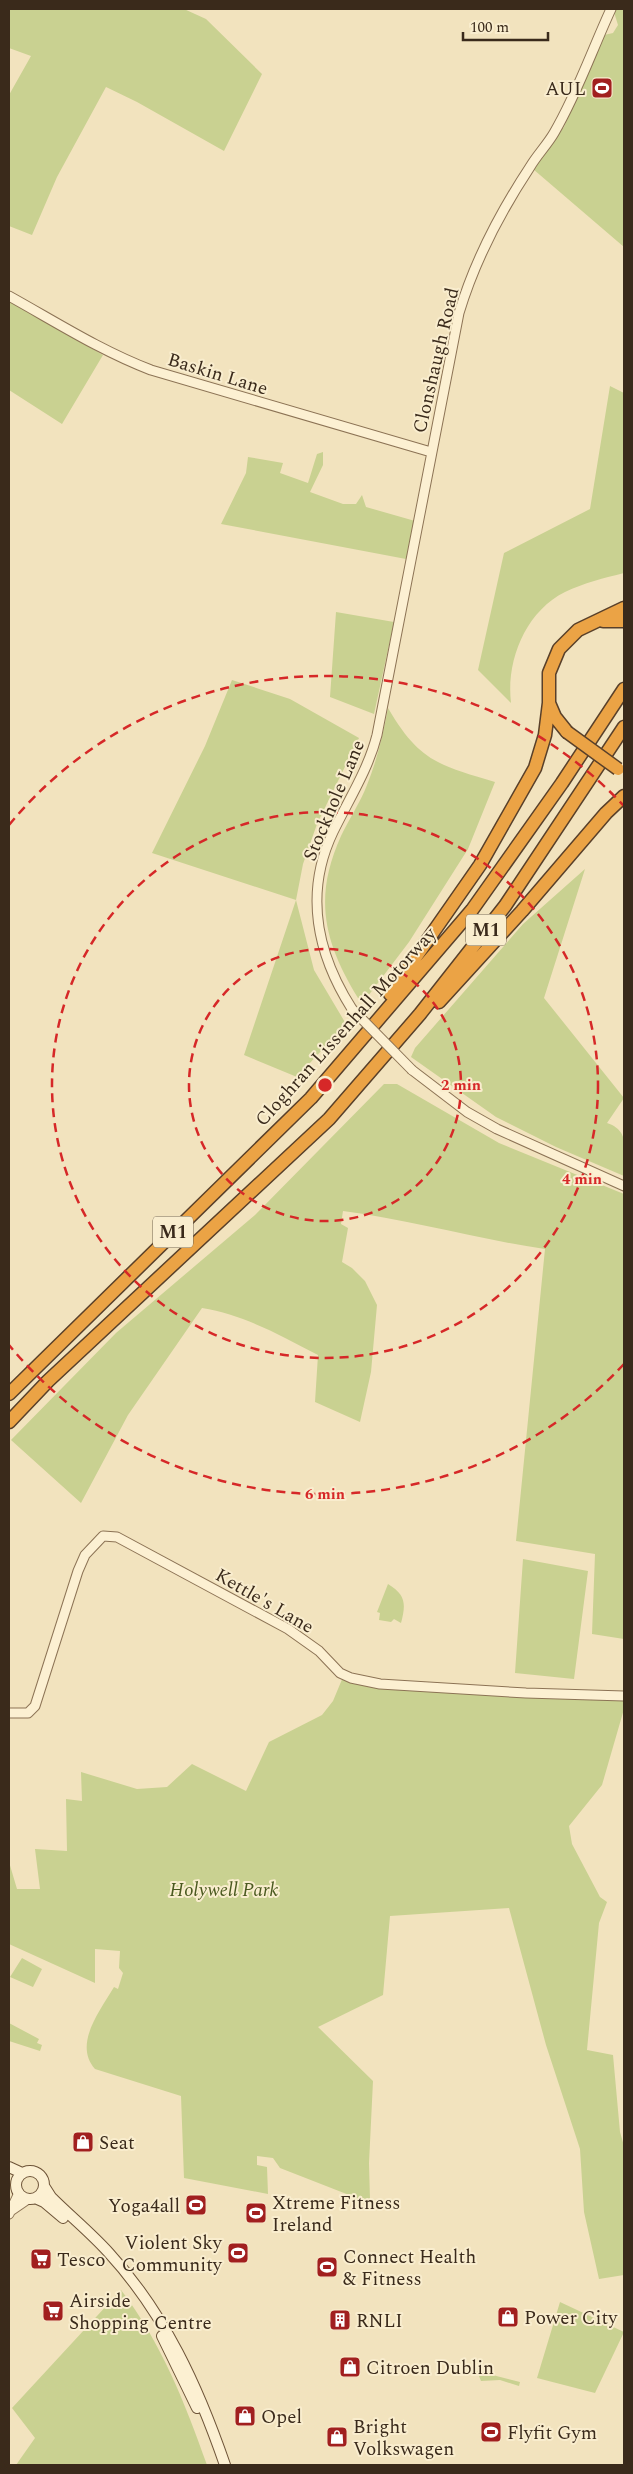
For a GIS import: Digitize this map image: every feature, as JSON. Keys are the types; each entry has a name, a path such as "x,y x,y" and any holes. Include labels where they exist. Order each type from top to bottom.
{"highway":[{"path":"336,1069 480,865 535,768 545,735 549,703 549,673 552,660 568,639 578,630 624,608"},
{"path":"595,622 616,620 624,622"},
{"name":"Cloghran Lissenhall Motorway","path":"9,1394 311,1098 472,910 562,783 624,689"},
{"path":"549,703 567,732 621,770"},
{"name":"M1","path":"329,1119 420,1014 505,906 624,727"},
{"name":"M1","path":"9,1422 48,1381 329,1119 522,911 606,813 624,796"}],"main road":[{"path":"9,2167 22,2173 36,2172 42,2178 44,2186 51,2197 109,2253 163,2324 192,2377 226,2465"},
{"path":"22,2173 17,2179 24,2194"},
{"path":"9,2178 24,2194 55,2211 80,2233 104,2258 149,2316 174,2357 196,2405 218,2465"},
{"path":"24,2194 41,2193 44,2186"}],"street":[{"name":"Clonshaugh Road","path":"431,452 456,326 469,284 516,190 553,135 570,104 611,9"},
{"name":"Baskin Lane","path":"9,296 121,358 151,370 431,452"},
{"name":"Stockhole Lane","path":"431,452 374,748 358,786 333,832 320,874 317,924 323,950 331,971 352,1009 412,1070 467,1112 497,1129 624,1186"},
{"name":"Kettle's Lane","path":"9,1713 28,1713 35,1706 78,1571 85,1555 103,1536 118,1537 288,1629 319,1651 340,1673 351,1678 380,1684 526,1693 624,1696"},
{"path":"10,2212 24,2194"}],"green space":[{"path":"9,9 184,9 206,19 262,74 224,151 137,102 106,87 57,177 32,235 9,226 9,95 31,56 9,48"},
{"path":"613,9 624,9 624,247 533,169 564,127 604,35 613,33 618,25"},
{"path":"9,300 103,355 62,424 9,390"},
{"path":"610,386 624,393 624,573 587,583 565,592 539,612 521,639 515,655 510,687 511,703 478,670 504,553 590,509"},
{"path":"323,452 323,465 310,492 343,504 356,504 362,495 366,507 415,521 406,559 221,524 246,473 248,457 283,463 280,473 308,483 317,454"},
{"path":"336,612 394,622 374,714 330,697"},
{"path":"232,680 290,699 359,738 317,824 303,864 296,900 152,853 205,746"},
{"path":"388,708 399,726 420,750 444,765 495,782 468,849 409,942 365,1000 358,998 337,958 326,919 325,900 332,858 371,776"},
{"path":"585,869 544,998 624,1098 607,1123 615,1127 623,1137 625,1144 624,1176 556,1147 496,1117 411,1057 415,1048 523,924"},
{"path":"296,900 314,970 346,1024 297,1077 244,1055"},
{"path":"384,1084 397,1084 499,1143 624,1194 624,1639 592,1634 595,1554 516,1541 545,1249 394,1219 343,1211 341,1224 348,1228 342,1262 352,1268 365,1281 377,1305 371,1372 360,1422 315,1402 318,1355 276,1333 247,1321 232,1315 202,1308 128,1415 81,1503 11,1440 116,1333 255,1215"},
{"path":"523,1559 588,1571 574,1679 515,1673"},
{"path":"388,1584 398,1592 403,1600 404,1610 401,1623 394,1619 391,1622 379,1620 380,1613 377,1612"},
{"name":"Holywell Park","path":"343,1677 358,1682 624,1696 624,1709 602,1785 569,1826 572,1844 600,1897 607,1902 599,1923 587,2050 613,2055 620,2132 624,2146 624,2275 599,2279 584,2212 580,2149 546,2045 509,1908 390,1916 383,1995 318,2027 373,2081 369,2163 370,2200 367,2202 280,2168 273,2158 257,2156 257,2165 267,2167 268,2194 184,2178 181,2096 95,2069 89,2059 87,2049 91,2028 114,1987 118,1989 123,1973 119,1968 120,1951 95,1949 95,1983 9,1944 9,1862 17,1889 40,1889 35,1849 67,1851 66,1799 82,1801 81,1772 137,1789 167,1787 192,1764 246,1791 269,1742 322,1715 333,1701"},
{"path":"22,1958 42,1969 33,1987 10,1977"},
{"path":"9,2023 39,2039 37,2043 42,2045 40,2051 9,2041"},
{"path":"121,2290 148,2331 171,2374 207,2465 16,2465 35,2438 12,2408"},
{"path":"560,2302 624,2332 595,2393 537,2378"},
{"path":"477,2371 520,2382 519,2386 500,2380 481,2381"}],"place":[{"name":"AUL","path":"602,88"},
{"name":"Seat","path":"83,2142"},
{"name":"Yoga4all","path":"196,2205"},
{"name":"Xtreme Fitness Ireland","path":"256,2213"},
{"name":"Violent Sky Community","path":"238,2253"},
{"name":"Tesco","path":"41,2259"},
{"name":"Connect Health & Fitness","path":"327,2267"},
{"name":"Airside Shopping Centre","path":"53,2311"},
{"name":"Power City","path":"508,2317"},
{"name":"RNLI","path":"340,2320"},
{"name":"Citroen Dublin","path":"350,2367"},
{"name":"Opel","path":"245,2416"},
{"name":"Flyfit Gym","path":"491,2432"},
{"name":"Bright Volkswagen","path":"337,2437"}]}
